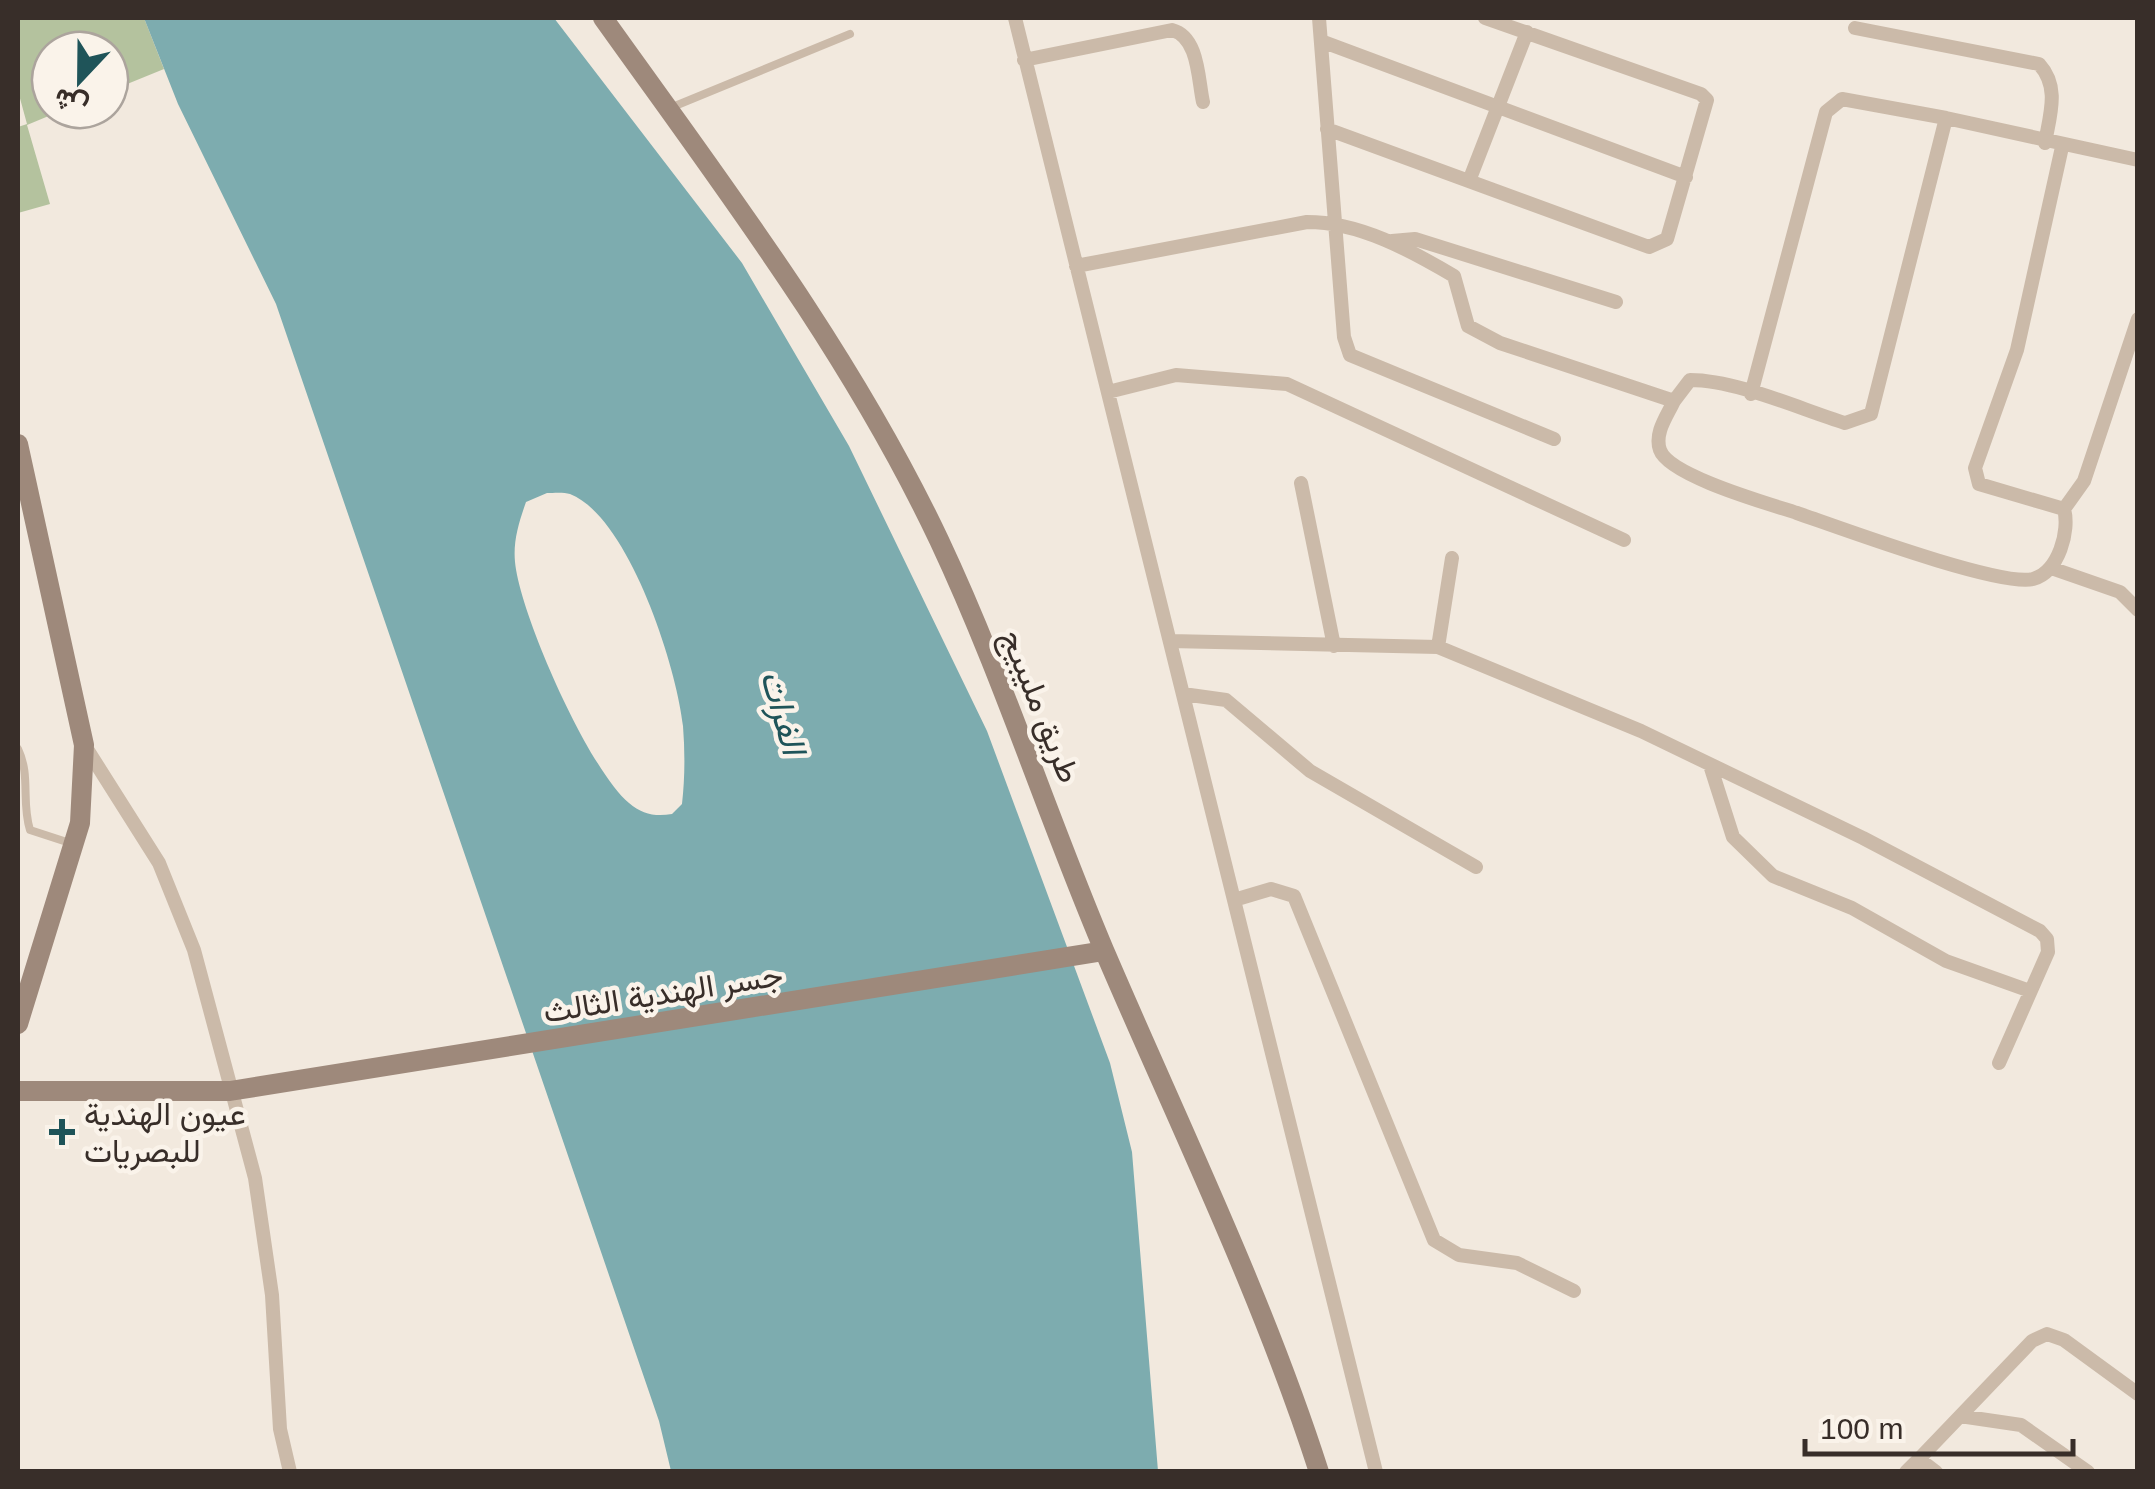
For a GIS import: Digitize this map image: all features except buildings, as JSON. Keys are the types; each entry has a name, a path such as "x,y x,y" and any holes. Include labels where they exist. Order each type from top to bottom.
{"street":[{"name":"طريق مليبيج","path":"603,18 670,108 854,380 939,539 1030,752 1104,950 1287,1373 1319,1472"},
{"path":"1015,18 1376,1472"},
{"path":"1319,18 1344,338 1350,355 1554,439"},
{"path":"1327,130 1650,247 1668,239 1708,100 1701,94 1485,18"},
{"path":"1855,28 2039,64 2050,76 2053,90 2045,143"},
{"path":"1024,60 1172,30 1182,32 1191,45 1203,102"},
{"path":"1469,181 1527,32"},
{"path":"1321,42 1686,177"},
{"path":"1751,394 1826,112 1842,99 2138,160"},
{"path":"1946,118 1871,414 1845,423 1710,380 1690,380 1659,430 1659,449 1668,462 1700,477 1929,557 2020,578 2032,579 2051,568 2068,525 2064,509"},
{"path":"2062,147 2017,350 1975,468 1979,484 2064,509"},
{"path":"1076,266 1307,222 1334,222 1386,242 1454,276 1468,326 1500,342 1674,401"},
{"path":"1386,242 1415,240 1616,302"},
{"path":"2064,509 2084,482 2138,319"},
{"path":"1108,392 1176,376 1287,384 1624,540"},
{"path":"18,444 84,745 80,823 18,1024"},
{"path":"1302,483 1334,646"},
{"path":"1438,647 1452,558"},
{"path":"2051,568 2120,592 2138,610"},
{"path":"1170,641 1438,647 1641,731 1863,838 2040,931 2047,939 2048,952 1999,1064"},
{"path":"1183,694 1226,700 1310,771 1476,867"},
{"path":"84,745 137,822 178,906 255,1178 265,1236 280,1429 290,1472"},
{"path":"1710,766 1733,837 1772,876 1852,908 1946,961 2030,991"},
{"path":"1234,900 1271,890 1294,896 1434,1240 1459,1254 1518,1263 1574,1291"},
{"name":"جسر الهندية الثالث","path":"18,1091 230,1092 1104,950"},
{"path":"1906,1472 2032,1341 2047,1334 2064,1340 2138,1394"},
{"path":"1960,1416 2022,1425 2088,1472"},
{"path":"1919,1459 1936,1472"}],"lane":[{"path":"670,108 850,34"},
{"path":"18,749 28,769 23,808 30,830"},
{"path":"18,832 30,830 74,844"}],"green space":[{"path":"18,18 144,18 164,69 130,83 130,30 30,30 27,125 50,204 18,213 18,127 27,124 18,91"}],"water":[{"name":"الفرات","path":"144,18 554,18 742,263 849,446 987,731 1110,1063 1132,1152 1158,1471 671,1471 659,1421 276,304 178,104","holes":["547,493 570,494 592,508 612,532 646,597 671,669 683,726 682,804 672,814 654,815 639,810 613,785 577,726 543,653 520,586 515,547 526,502"]}],"place":[{"name":"عيون الهندية للبصريات","path":"62,1132"}]}
